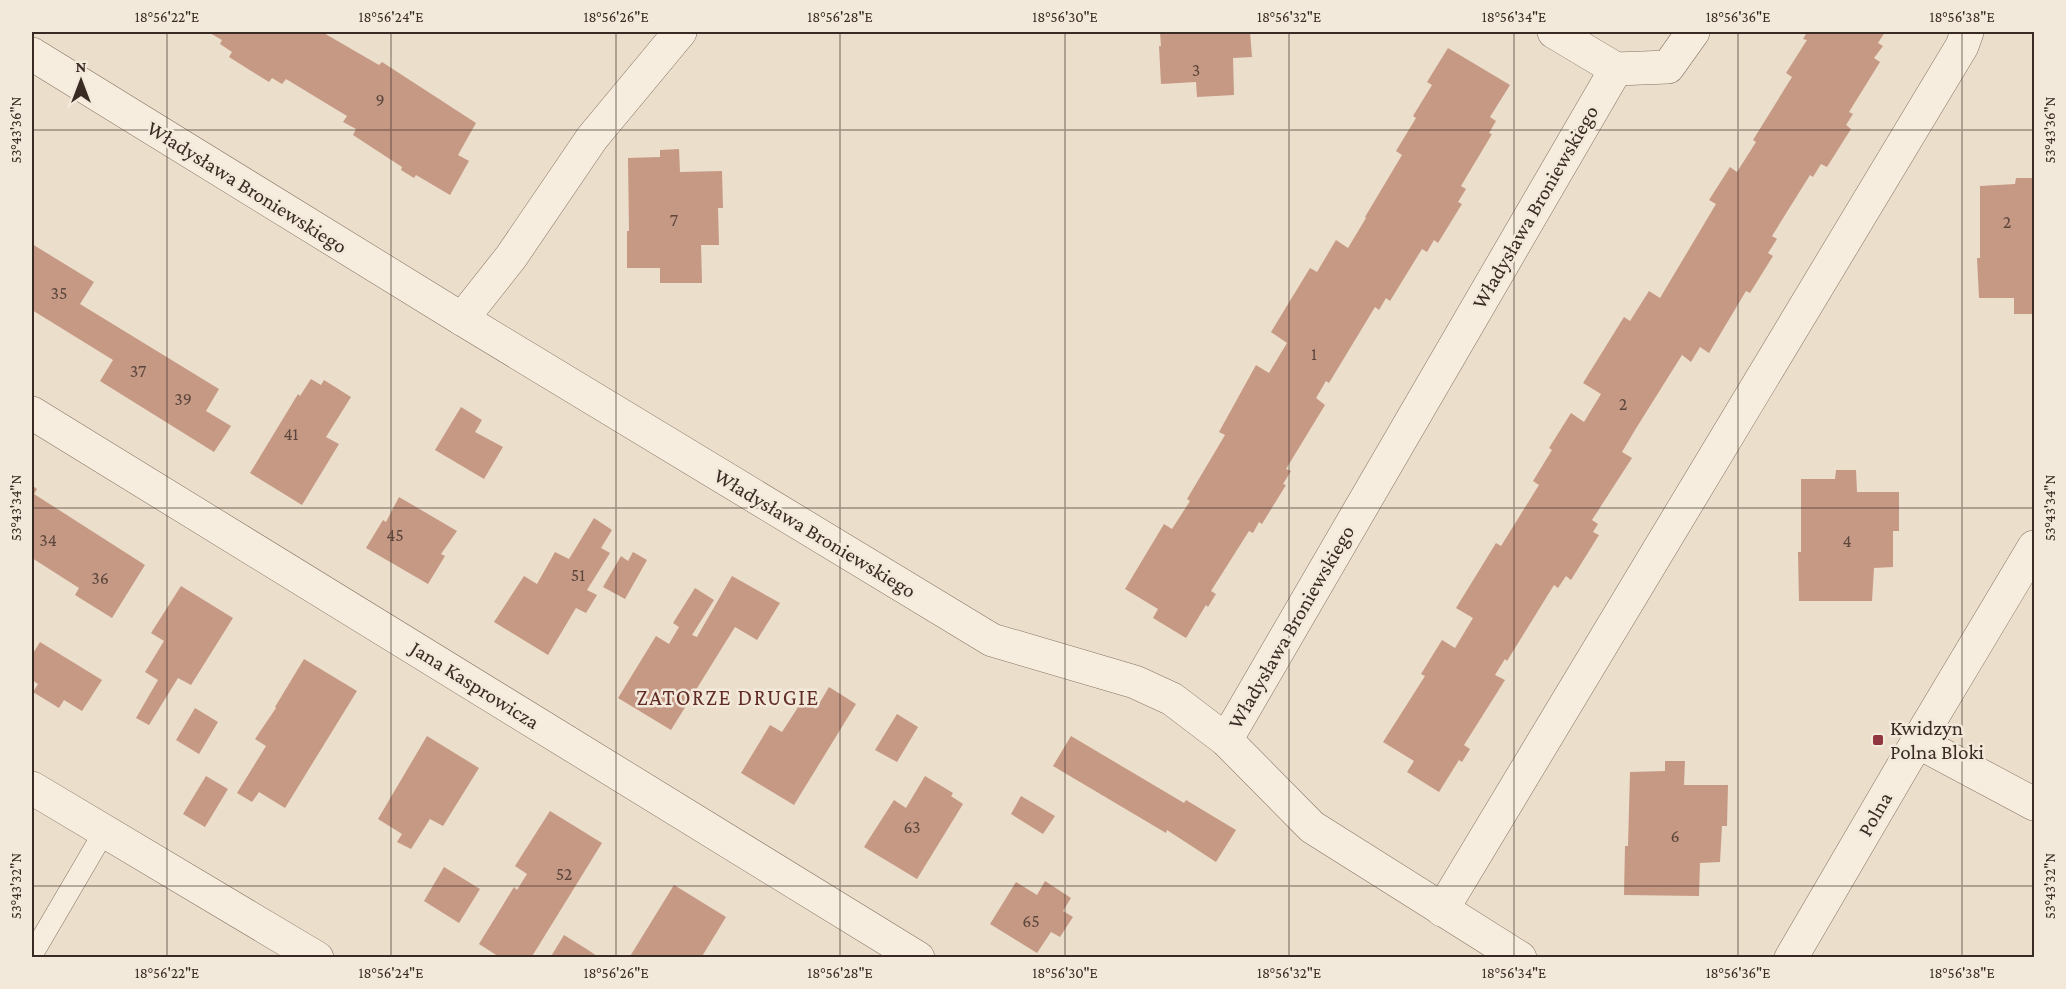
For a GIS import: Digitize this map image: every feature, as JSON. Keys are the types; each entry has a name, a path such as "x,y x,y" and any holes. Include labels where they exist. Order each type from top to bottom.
{"street":[{"path":"462,319 511,257 592,138 680,32"},
{"path":"1554,32 1616,69 1668,67 1694,32"},
{"path":"1442,910 1962,46 1967,32"},
{"name":"Władysława Broniewskiego","path":"32,54 462,319 992,640 1135,682 1172,699 1226,740 1616,69"},
{"name":"Jana Kasprowicza","path":"32,413 918,957"},
{"name":"Polna","path":"1791,957 2034,547"},
{"path":"1226,740 1312,827 1520,957"},
{"path":"1918,742 2034,804"},
{"path":"32,788 317,957"}],"lane":[{"path":"32,955 104,832"}],"building":[{"path":"208,32 322,32 379,65 382,62 476,123 458,155 469,161 450,195 416,175 414,178 401,170 402,167 353,135 356,129 343,122 347,116 286,79 282,84 272,78 269,82 229,57 232,52 220,44 222,40"},
{"path":"1160,32 1250,32 1252,57 1233,58 1234,95 1197,97 1196,82 1161,84"},
{"path":"1807,32 1885,32 1878,43 1883,46 1874,58 1880,62 1849,112 1853,114 1846,125 1851,129 1827,167 1821,164 1813,177 1810,175 1772,236 1777,239 1768,253 1773,256 1750,293 1746,291 1709,353 1700,347 1691,362 1682,355 1635,430 1622,452 1632,458 1592,520 1598,524 1593,532 1599,535 1571,580 1566,576 1558,588 1554,585 1507,661 1505,659 1495,675 1505,680 1464,745 1470,749 1462,762 1459,760 1439,792 1407,772 1414,761 1383,742 1425,676 1421,674 1442,640 1455,648 1473,618 1456,608 1496,543 1501,546 1539,485 1533,481 1552,450 1549,448 1571,413 1584,422 1601,394 1583,383 1624,317 1630,321 1649,291 1660,298 1716,204 1709,200 1730,167 1737,172 1756,142 1753,140 1792,77 1786,73 1807,40 1803,39"},
{"path":"1448,48 1510,85 1490,117 1496,121 1489,133 1492,134 1461,186 1466,189 1458,202 1462,204 1438,243 1434,240 1427,252 1422,249 1390,301 1386,298 1379,310 1375,307 1329,383 1326,381 1316,398 1325,405 1286,469 1291,471 1283,484 1286,485 1262,524 1259,522 1253,533 1249,531 1211,591 1216,594 1208,607 1206,605 1186,638 1153,618 1158,609 1125,589 1164,524 1172,529 1190,501 1187,499 1225,435 1219,432 1256,365 1269,373 1287,343 1271,332 1310,268 1317,272 1336,240 1348,248 1366,218 1402,155 1396,151 1416,118 1413,116 1432,85 1427,82"},
{"path":"679,149 680,172 722,171 723,208 718,208 719,245 701,245 702,283 660,283 660,268 627,268 628,158 660,157 660,150"},
{"path":"2016,178 2034,178 2034,314 2014,314 2014,298 1979,298 1977,258 1980,258 1980,186 2015,184"},
{"path":"32,244 94,282 80,304 219,389 206,411 231,426 214,452 100,381 113,360 32,310"},
{"path":"311,379 321,385 324,380 351,397 326,437 339,444 302,505 250,473 298,394 300,396"},
{"path":"461,407 482,420 475,432 503,447 484,479 435,450"},
{"path":"1836,470 1856,470 1857,492 1899,492 1899,531 1893,531 1893,567 1874,568 1872,601 1799,601 1798,552 1801,552 1801,479 1835,479"},
{"path":"32,485 37,489 34,494 145,565 112,618 75,595 79,588 32,558"},
{"path":"399,497 457,531 441,554 445,556 428,584 366,548 383,520 386,522"},
{"path":"594,518 612,530 601,548 610,553 587,590 597,595 586,613 576,608 548,655 494,622 524,576 537,584 555,552 569,559"},
{"path":"633,552 647,560 625,599 603,587 621,556 628,561"},
{"path":"732,576 780,603 757,640 735,627 671,730 618,698 656,636 669,644 679,627 673,623 695,588 714,600 692,635 697,637"},
{"path":"181,586 233,618 191,685 178,678 149,725 136,718 158,680 145,672 164,641 151,633"},
{"path":"40,642 102,680 82,711 64,700 59,708 33,692 38,684 32,680 32,655"},
{"path":"304,659 357,691 285,808 259,792 252,802 237,793 266,746 255,739"},
{"path":"829,687 856,704 794,805 741,773 770,725 782,732 802,701 816,709"},
{"path":"195,708 218,722 199,754 176,740"},
{"path":"897,714 918,727 897,762 875,750"},
{"path":"427,736 479,768 443,826 430,819 411,849 397,842 402,834 378,819"},
{"path":"1071,736 1184,803 1186,800 1236,830 1216,862 1167,830 1166,833 1053,766"},
{"path":"1665,761 1685,761 1684,785 1728,785 1727,826 1722,826 1720,862 1700,863 1699,896 1624,895 1630,772 1665,771"},
{"path":"206,776 228,789 205,827 183,814"},
{"path":"925,776 953,793 951,796 963,804 917,879 864,847 894,800 906,808"},
{"path":"1021,796 1055,816 1043,834 1011,814"},
{"path":"550,811 602,843 531,958 501,958 479,944 514,887 517,890 527,874 515,866"},
{"path":"444,867 480,889 459,923 424,901"},
{"path":"1045,881 1071,898 1063,911 1073,917 1060,937 1051,932 1037,953 990,924 1016,882 1037,895"},
{"path":"674,885 726,917 701,958 629,958"},
{"path":"564,935 585,948 600,958 550,958"}],"place":[{"name":"Kwidzyn Polna Bloki","path":"1878,740"}],"district":[{"name":"ZATORZE DRUGIE","path":"728,697"}]}
